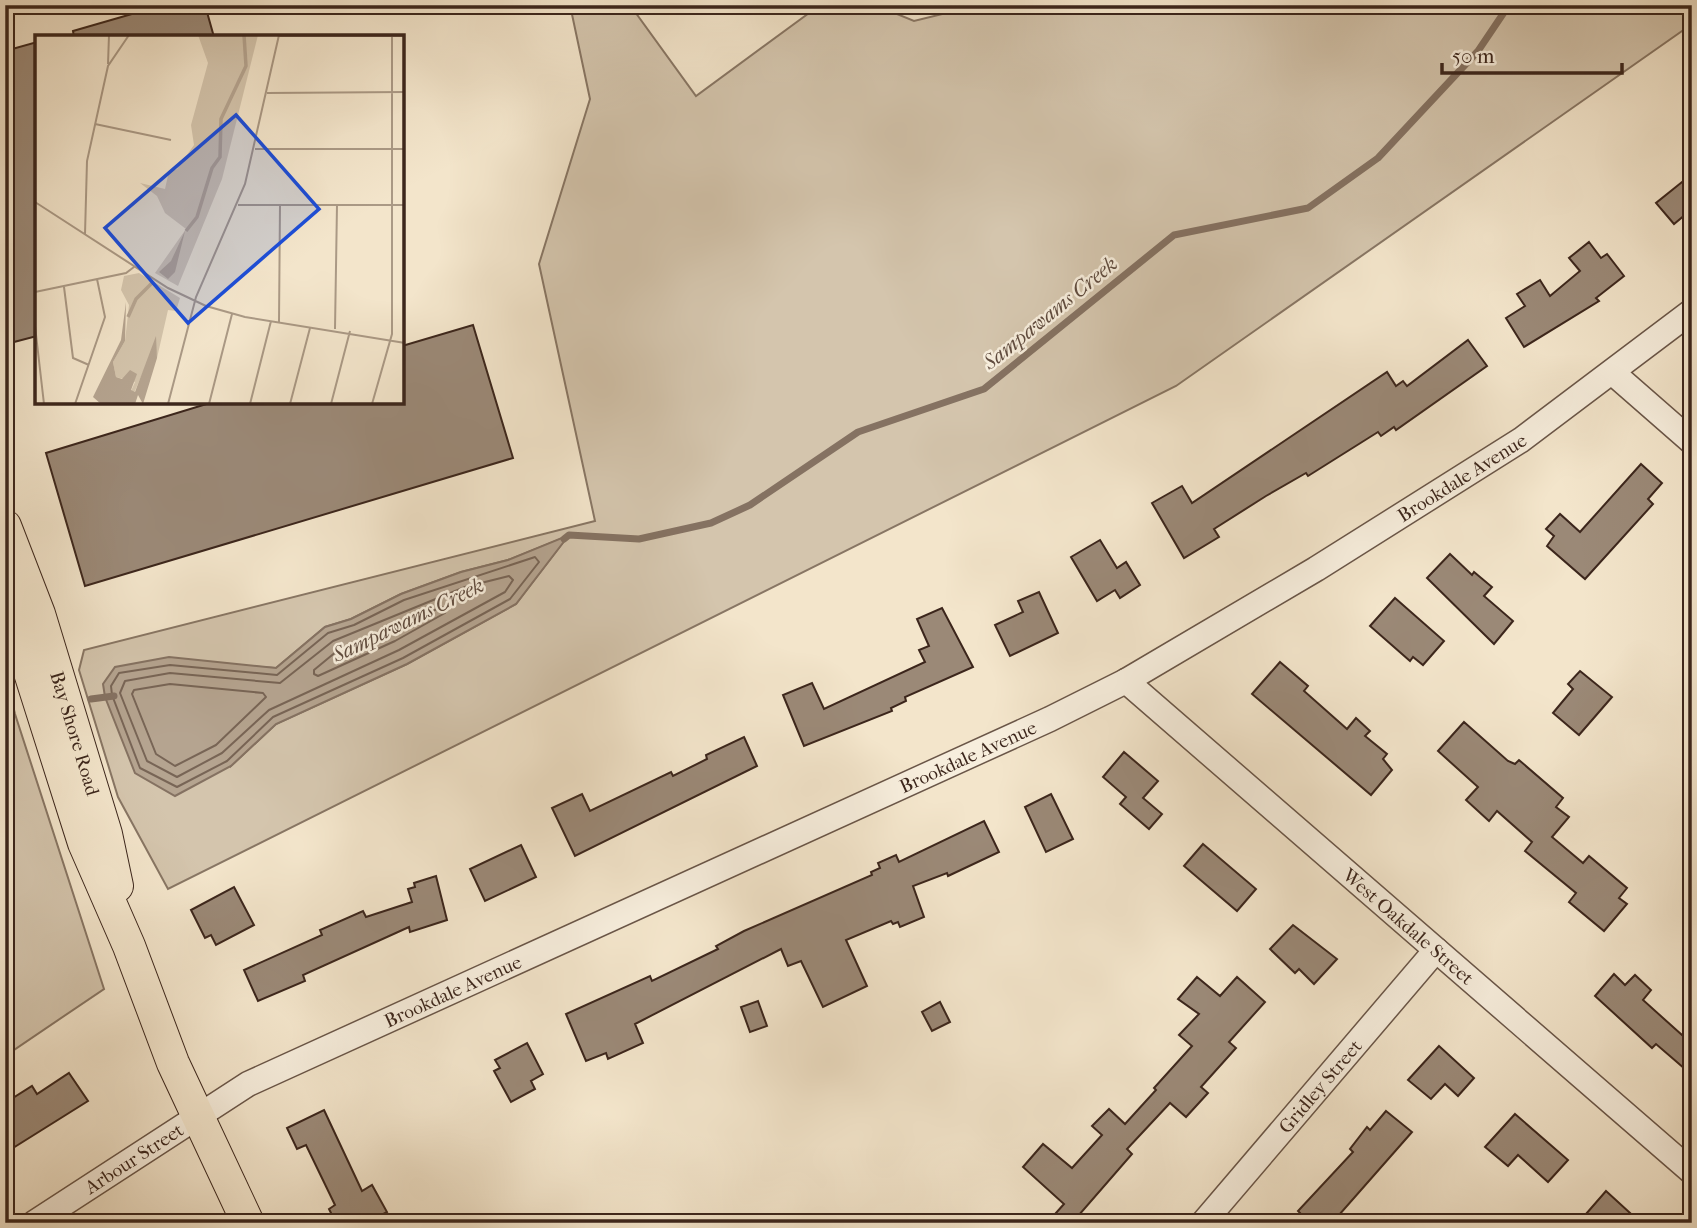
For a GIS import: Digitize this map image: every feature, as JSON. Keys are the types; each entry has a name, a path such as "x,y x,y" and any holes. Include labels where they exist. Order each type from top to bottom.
{"main road":[{"name":"Bay Shore Road","path":"5,526 28,580 106,834 129,946"},
{"name":"Bay Shore Road","path":"5,594 84,843 129,946 173,1063 248,1223"}],"street":[{"name":"Brookdale Avenue","path":"197,1116 248,1084 1050,719 1126,681 1317,569 1521,440 1692,311"},
{"path":"1613,373 1692,442"},
{"name":"West Oakdale Street","path":"1126,681 1692,1172"},
{"name":"Gridley Street","path":"1203,1223 1436,950"},
{"name":"Arbour Street","path":"34,1223 197,1116"}],"shaded area":[{"path":"570,5 630,5 696,96 820,5 875,5 914,21 979,5 1692,5 1692,24 1176,386 168,889 118,797 79,670 84,650 595,521 539,264 590,99","holes":["568,536 516,604 407,664 276,724 231,766 231,665 276,668 325,627 351,619 401,594 461,572 508,560"]},
{"path":"5,672 15,714 104,989 5,1056"}],"water":[{"path":"569,535 516,604 407,664 276,724 231,766 175,796 135,773 105,697 103,684 115,667 169,657 276,668 325,627 351,619 401,594 461,572 508,560"}],"building":[{"path":"163,5 205,5 213,35 74,35 73,31"},
{"path":"35,43 35,337 14,342 5,314 5,51"},
{"path":"1692,174 1692,209 1674,224 1656,203"},
{"path":"1589,242 1601,258 1607,254 1624,276 1596,298 1599,301 1524,347 1506,318 1525,306 1517,294 1540,280 1550,296 1580,271 1569,258"},
{"path":"473,325 513,458 85,586 46,453 206,404 404,404 404,345"},
{"path":"1468,340 1487,366 1396,430 1394,427 1381,436 1378,432 1308,476 1306,473 1266,496 1214,529 1219,537 1184,558 1152,503 1182,486 1192,503 1387,372 1396,386 1403,381 1407,386"},
{"path":"1641,464 1662,483 1648,499 1653,504 1585,579 1547,546 1554,536 1546,529 1560,514 1580,532"},
{"path":"1100,540 1117,568 1126,562 1140,585 1120,598 1115,590 1097,601 1071,557"},
{"path":"1450,554 1472,575 1474,572 1492,587 1484,596 1513,621 1494,644 1427,578"},
{"path":"1039,592 1058,633 1010,656 995,625 1023,612 1018,601"},
{"path":"1395,598 1444,641 1423,665 1413,657 1410,661 1370,626"},
{"path":"942,608 973,667 905,697 906,701 891,708 892,711 804,746 783,695 812,683 824,709 925,662 919,650 929,646 917,619"},
{"path":"1280,662 1308,686 1304,691 1347,729 1356,718 1370,731 1365,736 1387,754 1383,759 1392,770 1371,795 1252,694"},
{"path":"1580,671 1612,697 1579,735 1553,713 1573,689 1568,684"},
{"path":"1464,722 1508,761 1515,764 1519,760 1563,798 1556,807 1569,817 1552,837 1583,863 1589,856 1627,888 1619,898 1627,904 1604,931 1569,902 1576,893 1525,851 1532,842 1497,811 1489,821 1466,800 1478,787 1438,751"},
{"path":"744,737 757,766 575,856 552,808 582,794 590,811 671,772 673,776 707,759 706,755"},
{"path":"1124,752 1158,781 1143,798 1162,814 1149,829 1120,804 1126,797 1103,777"},
{"path":"1051,794 1073,839 1046,852 1025,807"},
{"path":"984,821 999,852 948,876 947,873 913,886 924,917 900,927 898,922 893,924 891,921 846,940 867,986 823,1007 801,961 788,966 781,949 635,1024 643,1043 608,1059 606,1053 586,1061 566,1014 650,976 652,981 718,949 716,946 744,931 872,875 871,872 880,868 878,863 896,855 899,862"},
{"path":"1203,844 1256,889 1237,911 1184,866"},
{"path":"521,845 536,877 485,901 470,869"},
{"path":"436,876 447,920 410,932 409,927 303,975 305,981 258,1001 244,970 322,935 320,930 363,911 366,917 412,902 408,889 415,887 414,883"},
{"path":"234,887 254,925 216,945 211,935 205,938 191,910"},
{"path":"1293,925 1337,959 1314,984 1299,969 1295,973 1270,949"},
{"path":"1614,974 1625,985 1635,975 1651,990 1643,1000 1692,1044 1692,1075 1656,1044 1652,1048 1595,996"},
{"path":"1197,977 1220,996 1237,977 1265,1002 1229,1042 1236,1048 1201,1087 1208,1093 1186,1117 1170,1103 1127,1149 1132,1154 1072,1223 1047,1223 1064,1204 1023,1167 1043,1144 1072,1168 1102,1135 1092,1126 1109,1109 1125,1124 1192,1046 1179,1035 1199,1014 1178,999"},
{"path":"758,1001 767,1026 750,1032 741,1007"},
{"path":"940,1002 950,1022 932,1031 922,1012"},
{"path":"527,1043 543,1074 531,1081 535,1089 511,1102 494,1071 500,1068 495,1060"},
{"path":"1439,1046 1474,1078 1458,1096 1445,1084 1431,1099 1408,1080"},
{"path":"69,1073 88,1101 5,1153 5,1103 32,1086 37,1094"},
{"path":"324,1110 362,1191 372,1185 387,1212 367,1223 336,1223 329,1209 335,1205 306,1145 297,1149 287,1128"},
{"path":"1386,1111 1412,1132 1332,1223 1310,1223 1298,1211 1353,1152 1350,1149 1367,1127 1370,1130"},
{"path":"1515,1114 1568,1160 1548,1182 1518,1155 1508,1166 1485,1147"},
{"path":"1606,1191 1641,1223 1596,1223 1586,1214"}],"waterway":[{"name":"Sampawams Creek","path":"564,539 569,535 639,539 711,523 750,505 858,432 984,389 1174,235 1308,208 1378,158 1478,51 1509,5"},
{"name":"Sampawams Creek","path":"91,699 114,696"}]}
